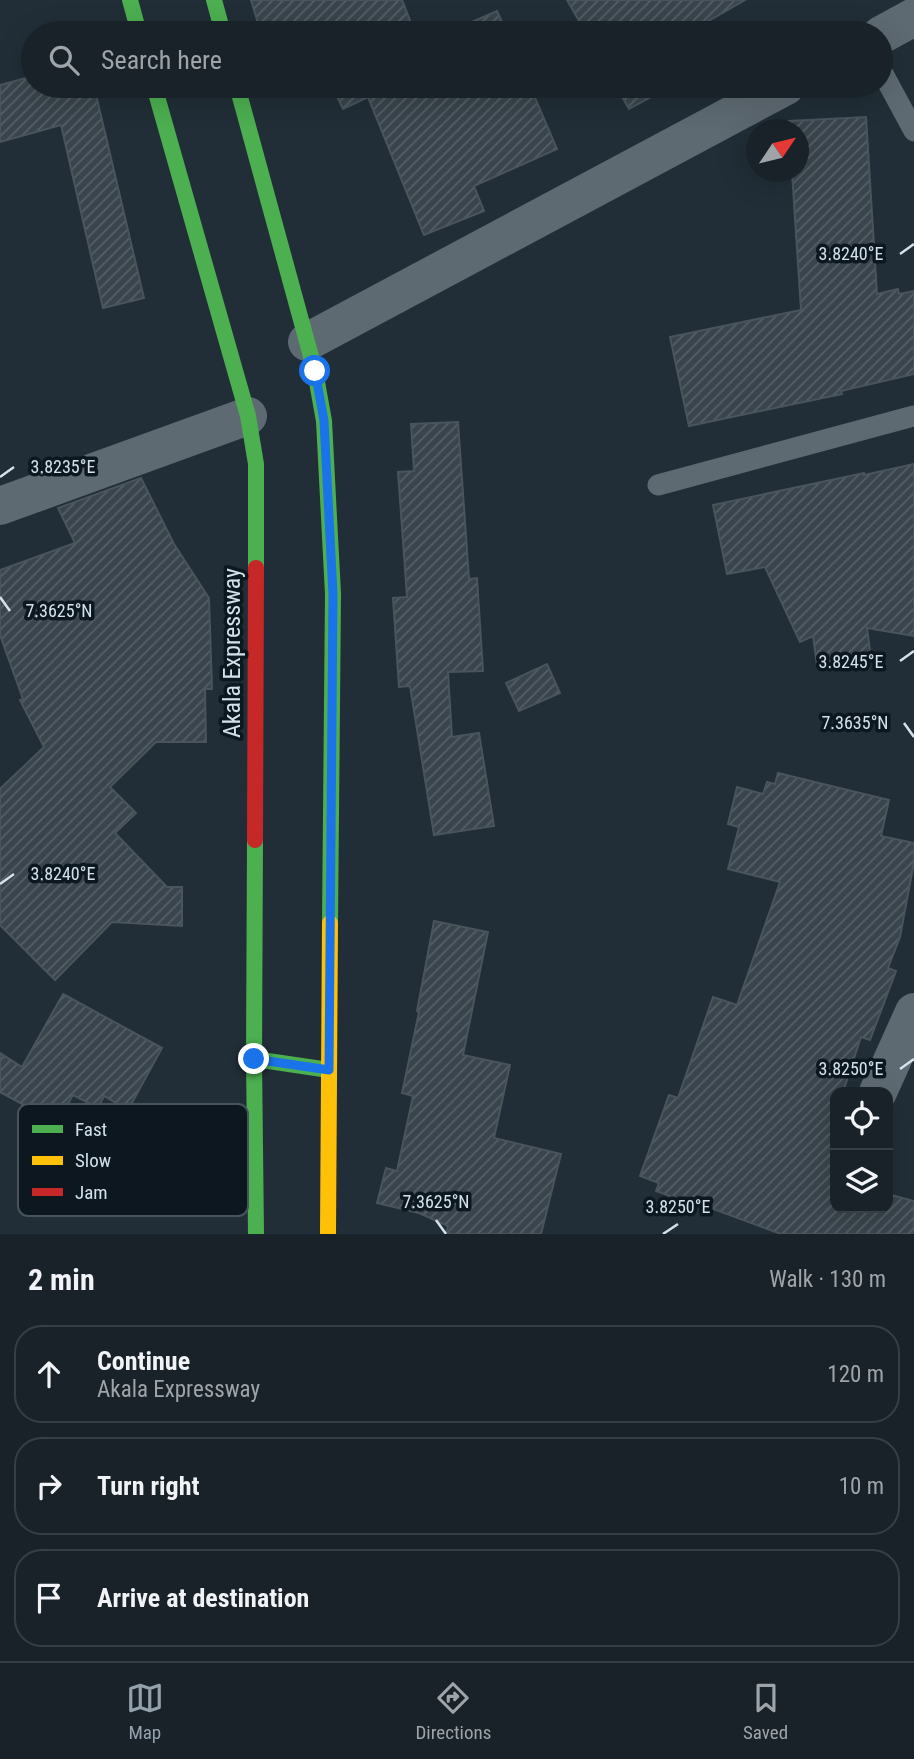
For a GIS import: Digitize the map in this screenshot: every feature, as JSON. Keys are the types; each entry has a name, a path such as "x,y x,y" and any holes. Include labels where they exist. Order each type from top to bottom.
{"main road":[{"path":"130,0 136,21"},
{"path":"214,0 220,21"},
{"name":"Akala Expressway","path":"157,98 248,416 256,464 256,1234"},
{"path":"240,98 315,371 324,421 333,594 328,1234"},
{"path":"254,1059 329,1070"}],"street":[{"path":"893,28 914,17"},
{"path":"307,342 764,98"},
{"path":"0,506 248,416"},
{"path":"880,1087 914,1012"}],"lane":[{"path":"893,92 914,131"},
{"path":"659,485 914,416"}],"building":[{"path":"251,0 402,0 410,21 257,21"},
{"path":"567,0 745,0 708,21 579,21"},
{"path":"497,11 502,21 474,21"},
{"path":"21,79 21,98 97,98 144,298 103,308 61,125 0,142 0,85"},
{"path":"338,98 366,98 343,109"},
{"path":"368,98 535,98 557,149 474,186 484,211 424,235"},
{"path":"623,98 649,98 629,109"},
{"path":"866,117 877,294 898,289 899,294 914,291 914,374 841,391 842,394 689,426 670,337 801,310 793,182 809,182 809,120"},
{"path":"458,422 469,579 477,578 483,671 448,672 452,737 479,733 494,826 434,835 410,686 399,687 393,598 407,597 398,472 414,471 411,424"},
{"path":"914,464 914,636 867,628 871,658 817,665 813,636 800,642 765,567 727,574 713,505"},
{"path":"141,478 174,544 209,598 212,689 205,689 206,742 156,742 110,787 136,813 115,833 167,887 182,887 182,926 112,922 55,980 0,925 0,789 44,747 20,700 23,699 0,635 0,570 75,543 58,508"},
{"path":"547,664 560,693 519,711 506,683"},
{"path":"778,773 889,800 881,836 914,843 914,862 900,937 888,968 896,971 870,1040 861,1037 845,1087 830,1087 830,1213 893,1213 893,1195 914,1201 914,1234 781,1234 656,1191 659,1183 640,1176 669,1095 678,1098 713,997 737,1005 780,882 728,869 739,827 728,824 737,787 763,794 767,782 775,784"},
{"path":"434,921 488,932 463,1055 510,1065 494,1138 561,1154 541,1234 446,1234 448,1226 419,1213 377,1203 386,1168 397,1171 413,1096 402,1093"},
{"path":"63,994 162,1048 131,1104 118,1104 104,1096 100,1104 90,1104 73,1095 68,1104 22,1104 0,1092 0,1053 22,1067"}],"traffic: fast":[{"path":"130,0 136,21"},
{"path":"214,0 220,21"},
{"path":"157,98 248,416 256,464 256,568"},
{"path":"240,98 315,371 324,421 333,594 330,923"},
{"path":"255,840 256,1234"},
{"path":"254,1059 329,1070"}],"traffic: slow":[{"path":"328,1234 330,923"}],"traffic: jam":[{"path":"255,840 256,568"}],"route":[{"path":"254,1059 329,1070 333,594 324,421 315,371"}]}
